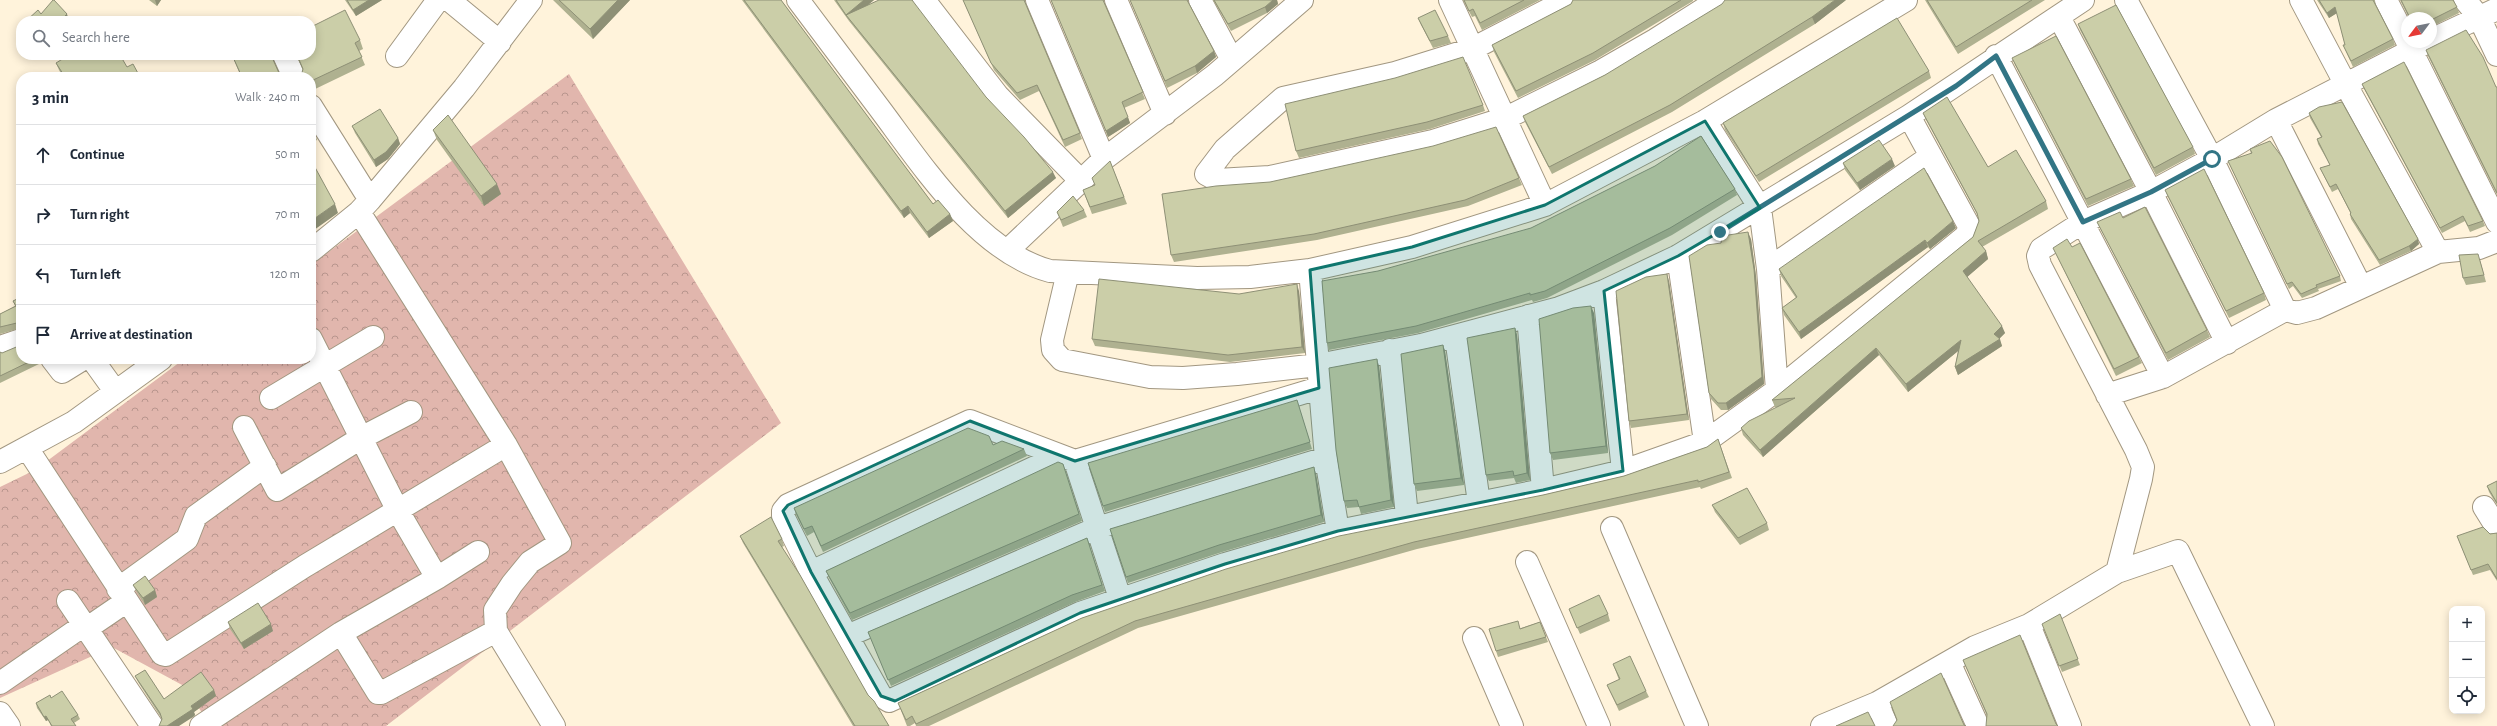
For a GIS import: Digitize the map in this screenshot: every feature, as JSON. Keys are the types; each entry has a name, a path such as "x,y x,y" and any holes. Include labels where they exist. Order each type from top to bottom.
{"street":[{"path":"398,56 438,0"},
{"path":"449,0 500,42"},
{"path":"316,247 364,206 464,88 531,0"},
{"path":"798,0 908,146 949,196 970,221 1007,251 1038,268 1068,272 1197,278 1250,277 1310,270 1412,247 1544,205 1705,122 1906,0"},
{"path":"924,0 998,96 1080,180"},
{"path":"1037,0 1104,159"},
{"path":"1116,0 1165,114"},
{"path":"1200,0 1232,60"},
{"path":"1450,0 1506,118 1544,205"},
{"path":"1568,0 1472,48 1395,73 1283,98 1225,149 1206,174 1217,180 1270,177 1433,141 1506,118 1601,71 1709,2"},
{"path":"1068,272 1052,340 1053,350 1062,360 1150,377 1182,378 1318,365 1456,337 1559,308 1604,291 1678,256 1760,208 1910,116 1956,86 1996,56 2083,0"},
{"path":"2126,0 2212,159 2285,310"},
{"path":"2301,0 2438,252"},
{"path":"2386,0 2401,24"},
{"path":"2465,0 2488,13 2497,55"},
{"path":"1007,251 1080,180 1104,159 1165,114 1232,60 1290,5"},
{"path":"2437,37 2488,13"},
{"path":"2058,17 2151,192 2227,343"},
{"path":"2117,572 2142,467 2107,395 2040,265 2038,256 2047,244 2083,222 2151,192 2212,159 2276,120 2346,85 2406,48"},
{"path":"2415,48 2497,222"},
{"path":"1996,56 2163,377"},
{"path":"286,60 292,72"},
{"path":"316,115 364,206 506,446 560,543 530,562 512,584 495,610 496,631 554,726"},
{"path":"1120,598 1097,528 1067,459 970,421 788,505 783,511 784,519 811,572 847,636 881,696 890,701 1080,613 1120,598 1338,531 1543,490 1623,471 1705,442 1777,390 1967,235 1968,226 1910,116"},
{"path":"2276,120 2361,287"},
{"path":"1705,122 1760,208 1768,269 1777,390"},
{"path":"1768,269 1931,156"},
{"path":"2107,395 2163,377 2285,310 2297,313 2307,311 2438,252 2479,248 2497,241"},
{"path":"1678,256 1705,442"},
{"path":"1310,270 1326,458 1338,531"},
{"path":"1604,291 1623,471"},
{"path":"1528,316 1543,490"},
{"path":"271,398 373,337"},
{"path":"1456,337 1479,503"},
{"path":"0,348 16,342"},
{"path":"316,349 398,511 437,578"},
{"path":"1390,350 1408,516"},
{"path":"56,364 62,372 75,364"},
{"path":"96,364 115,391"},
{"path":"0,462 74,422 154,364"},
{"path":"811,572 1067,459 1319,388"},
{"path":"244,427 277,490 361,438 411,412"},
{"path":"27,448 122,595 162,654 166,655 303,568 506,446"},
{"path":"847,636 1097,528 1326,458"},
{"path":"0,683 85,627 187,539 196,516 265,466"},
{"path":"2484,507 2497,528"},
{"path":"1612,528 1697,726"},
{"path":"1822,726 1877,703 1975,647 2029,625 2117,572 2178,551 2263,726"},
{"path":"201,726 342,633 437,578 478,552"},
{"path":"1527,562 1599,726"},
{"path":"68,601 152,726"},
{"path":"2029,625 2070,726"},
{"path":"342,633 367,676 378,692 381,693 496,631"},
{"path":"1474,638 1512,726"},
{"path":"1949,662 1978,726"},
{"path":"1877,703 1887,726"}],"highlighted area":[{"path":"1705,121 1760,208 1678,256 1604,291 1623,471 1543,490 1338,531 1225,564 1080,613 895,701 881,696 811,572 783,511 788,505 970,421 1075,461 1319,388 1310,270 1412,247 1545,205"}],"green space":[{"path":"569,74 781,423 386,726 211,726 184,686 112,647 0,698 0,487 35,470 177,364 316,364 316,261"}],"building":[{"path":"54,0 67,14 65,16 31,16 38,10 41,14"},
{"path":"347,0 369,0 353,10"},
{"path":"559,0 618,0 590,29"},
{"path":"744,0 781,0 933,204 938,200 950,214 927,232 908,206 901,211"},
{"path":"836,0 864,0 846,15"},
{"path":"879,0 912,0 986,97 1024,137 1053,172 1005,211 846,15"},
{"path":"963,0 1024,0 1080,133 1063,140 1037,85 1017,93 991,63"},
{"path":"1051,0 1103,0 1143,92 1122,102 1128,117 1106,131"},
{"path":"1130,0 1187,0 1214,51 1195,66 1165,81"},
{"path":"1214,0 1273,0 1265,7 1228,24"},
{"path":"1464,0 1524,0 1480,23 1473,9 1469,11"},
{"path":"1573,0 1681,0 1593,53 1516,91 1492,45 1571,4"},
{"path":"1725,0 1835,0 1812,17 1670,105 1549,167 1523,116 1605,75 1722,4"},
{"path":"1927,0 2032,0 1956,47"},
{"path":"2319,0 2373,0 2393,39 2351,61 2343,45 2345,45 2335,7 2327,13"},
{"path":"2401,0 2453,0 2457,7 2437,17 2437,12 2407,12"},
{"path":"2116,5 2193,147 2154,168 2078,24"},
{"path":"345,10 360,40 355,43 362,57 316,79 316,72 302,72 303,69 299,60 316,60 316,24"},
{"path":"1435,10 1448,36 1430,41 1418,18"},
{"path":"1897,18 1929,71 1756,176 1723,123"},
{"path":"2466,30 2483,57 2497,87 2497,193 2426,50 2430,48 2437,48 2437,44"},
{"path":"2056,36 2131,179 2086,199 2012,58"},
{"path":"1463,57 1483,105 1427,122 1296,151 1285,104 1395,78"},
{"path":"61,60 123,60 127,67 133,64 137,72 62,72 56,63"},
{"path":"234,60 273,60 279,72 240,72"},
{"path":"2404,62 2483,221 2468,226 2463,216 2440,228 2362,84"},
{"path":"1947,97 1988,167 2016,150 2046,201 1978,241 1986,251 1963,271 2002,326 1994,334 2000,339 1955,367 1961,340 1906,384 1876,348 1760,450 1741,428 1749,421 1795,398 1772,400 1973,237 1979,221 1977,213 1923,113"},
{"path":"2342,102 2418,239 2409,246 2379,260 2350,214 2351,213 2336,184 2330,187 2320,168 2330,165 2317,139 2322,137 2309,113 2319,107"},
{"path":"380,109 398,138 386,152 374,160 352,126"},
{"path":"448,115 497,184 481,196 433,130"},
{"path":"1496,127 1519,178 1465,200 1314,234 1171,255 1162,194 1216,186 1270,182 1433,146"},
{"path":"1701,136 1735,189 1670,228 1545,291 1530,295 1530,293 1416,326 1327,343 1322,281 1378,271 1531,228 1655,166"},
{"path":"1879,140 1892,159 1857,183 1843,163"},
{"path":"2270,141 2282,157 2340,276 2316,285 2317,287 2301,294 2292,282 2287,284 2228,161 2252,153 2250,149"},
{"path":"1110,161 1124,197 1090,207 1083,190 1095,185 1092,178"},
{"path":"1924,168 1953,221 1927,243 1925,240 1799,332 1782,308 1797,297 1779,269"},
{"path":"316,169 335,204 316,217"},
{"path":"2204,169 2264,293 2226,311 2165,190"},
{"path":"1073,196 1084,210 1061,220 1057,212"},
{"path":"2145,207 2207,330 2166,353 2097,222 2120,212 2123,218"},
{"path":"1748,232 1754,269 1762,377 1726,403 1718,403 1709,393 1689,256 1707,245 1721,243 1722,236"},
{"path":"2067,239 2072,247 2080,243 2139,357 2114,369 2053,248"},
{"path":"2478,254 2484,275 2463,278 2459,255"},
{"path":"1667,274 1687,414 1629,421 1616,291 1646,277"},
{"path":"1099,279 1239,294 1297,284 1302,347 1228,355 1092,339"},
{"path":"16,306 16,323 0,327 0,314"},
{"path":"1591,306 1606,446 1550,453 1539,319 1573,308"},
{"path":"1515,328 1527,473 1514,476 1513,471 1486,475 1467,338"},
{"path":"1443,345 1461,478 1414,484 1401,354"},
{"path":"16,347 16,364 25,364 0,376 0,352 2,353"},
{"path":"1377,359 1391,500 1359,507 1357,500 1344,501 1336,450 1329,368"},
{"path":"1297,400 1310,442 1103,506 1088,463"},
{"path":"968,428 989,436 993,445 1002,441 1024,449 821,546 812,526 804,529 794,508"},
{"path":"1718,439 1729,472 1698,482 1698,480 1414,542 1135,621 916,724 912,716 906,720 898,703 1082,618 1226,569 1339,536 1543,495 1624,476 1707,447"},
{"path":"1058,462 1063,464 1079,514 850,613 826,571"},
{"path":"1314,467 1321,515 1219,545 1126,577 1110,529"},
{"path":"2497,481 2497,503 2487,486"},
{"path":"1747,488 1767,523 1738,538 1712,505"},
{"path":"771,517 782,539 778,541 800,575 868,695 874,701 889,726 855,726 740,536"},
{"path":"2483,527 2490,534 2497,533 2497,579 2488,564 2471,570 2457,536"},
{"path":"1087,538 1102,585 1072,595 888,680 868,632"},
{"path":"145,576 155,590 143,598 133,585"},
{"path":"1599,595 1608,614 1577,628 1569,609"},
{"path":"258,603 271,624 241,643 228,622"},
{"path":"2060,614 2078,659 2059,666 2042,624"},
{"path":"1518,621 1520,629 1540,622 1546,637 1496,651 1489,629"},
{"path":"2020,635 2058,726 1986,726 1987,714 1963,660"},
{"path":"1630,656 1646,691 1617,705 1607,685 1620,679 1613,664"},
{"path":"145,670 164,699 201,672 214,690 191,706 193,709 190,711 167,726 159,726 162,719 160,713 135,676"},
{"path":"1941,673 1964,725 1966,726 1893,726 1897,720 1890,702"},
{"path":"62,691 78,715 71,719 76,726 52,726 46,716 44,717 36,703 50,695 51,698"},
{"path":"1868,712 1875,726 1836,726"}],"route":[{"path":"1720,232 1910,116 1956,86 1996,56 2083,222 2151,192 2212,159"}]}
